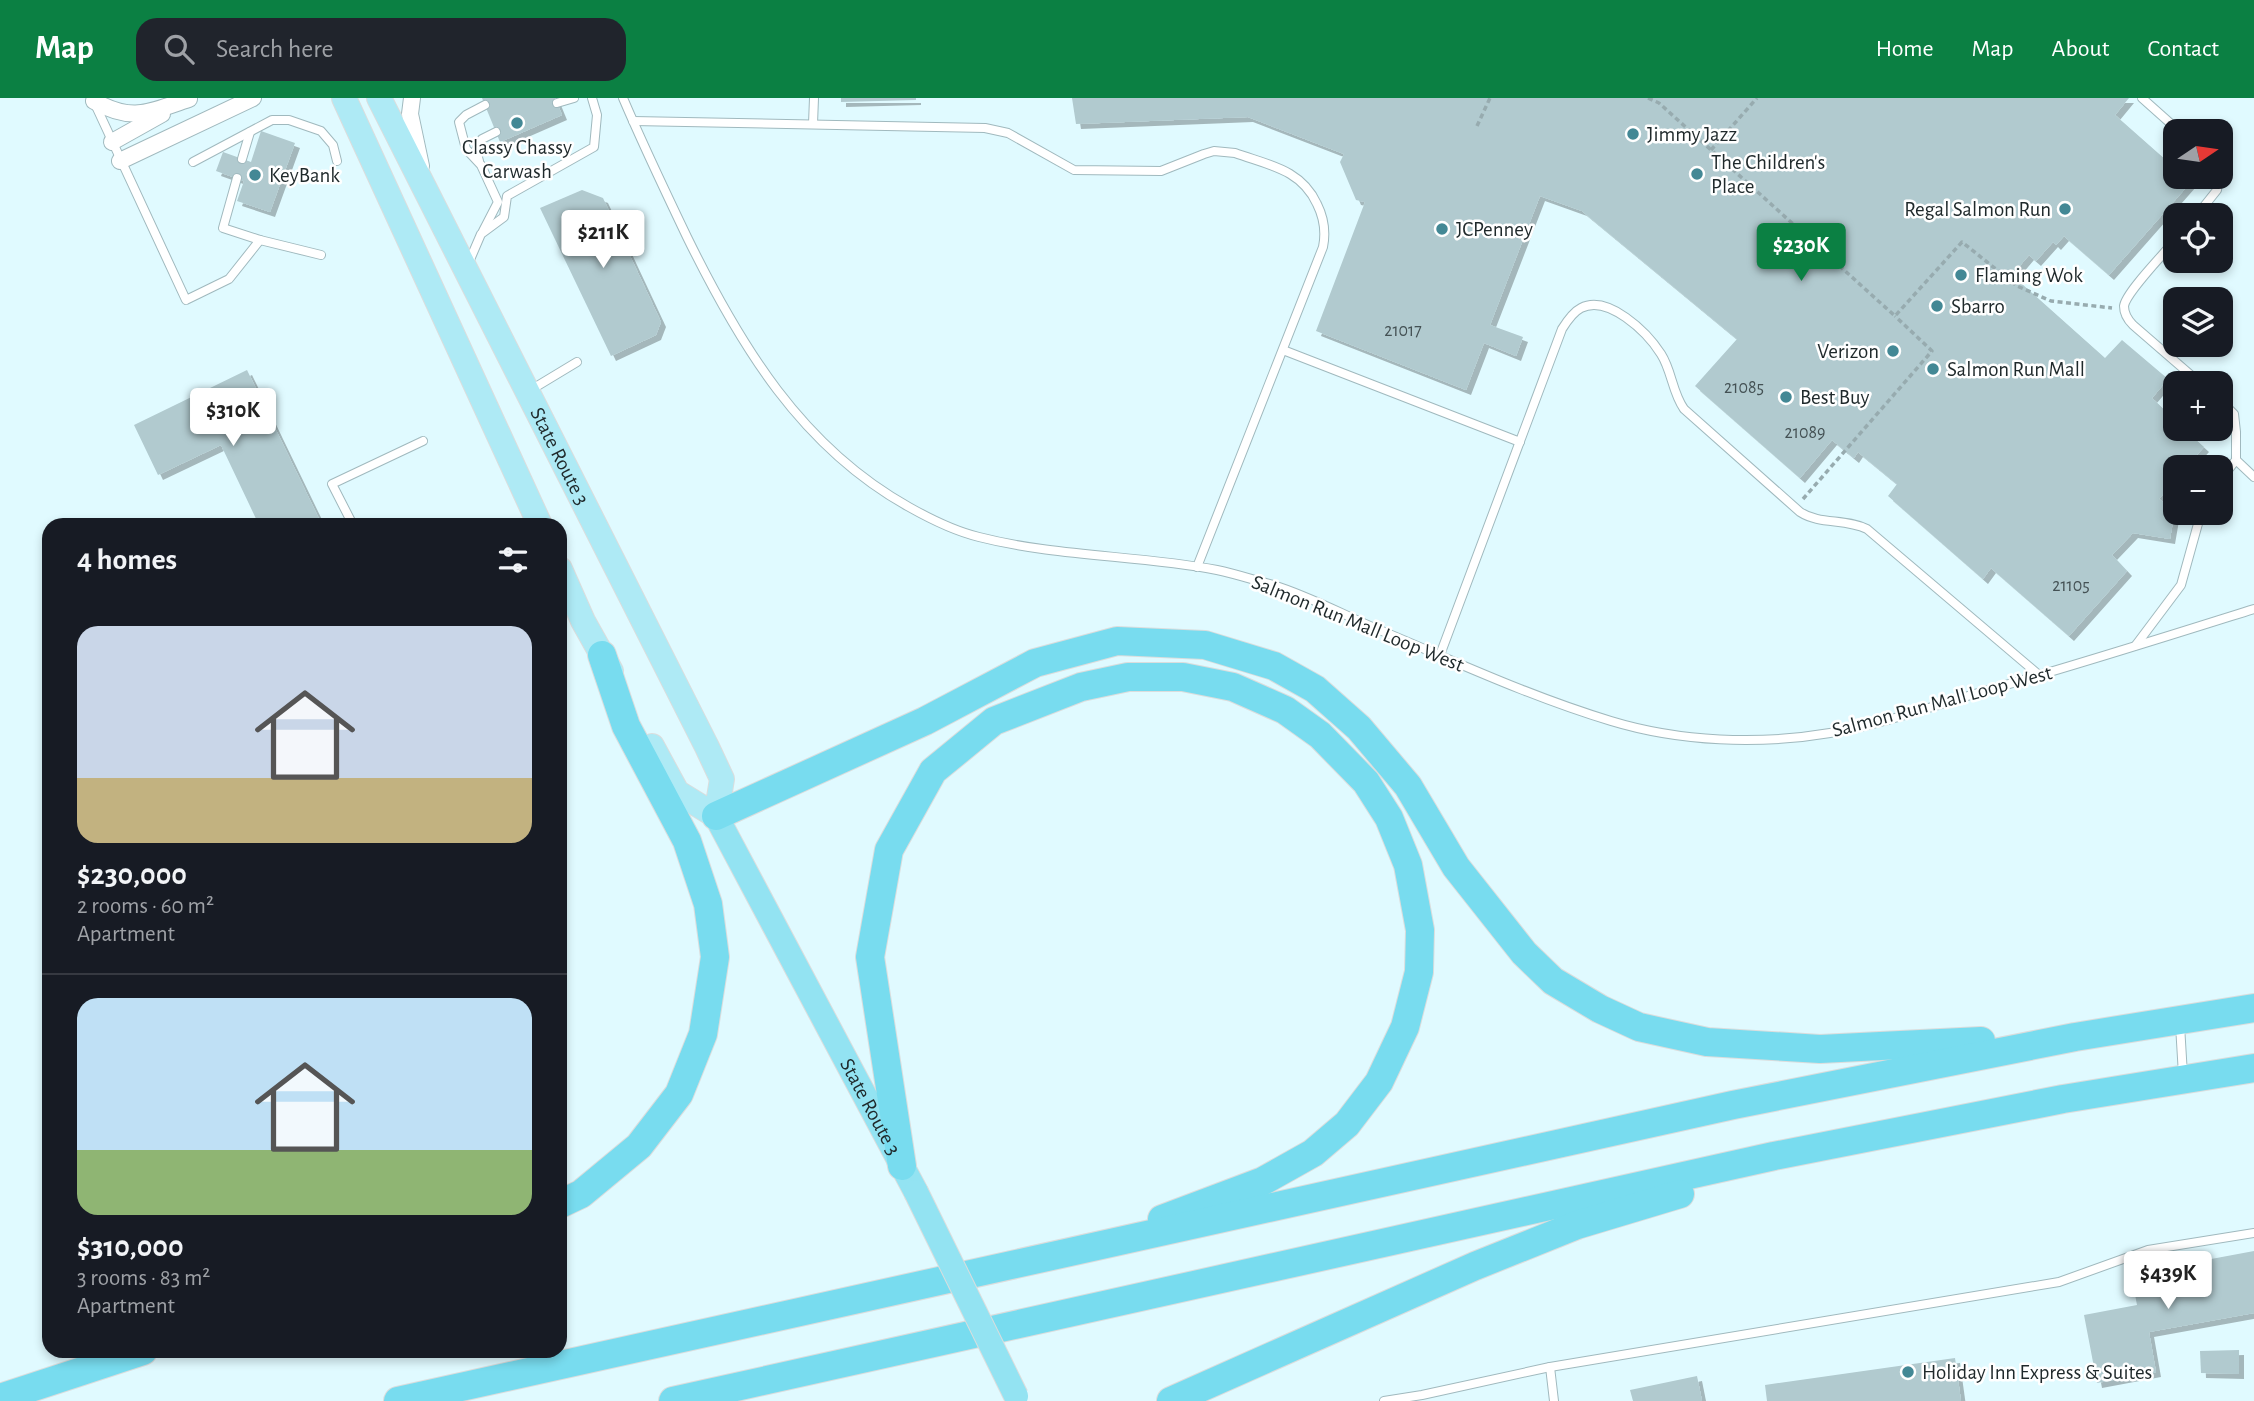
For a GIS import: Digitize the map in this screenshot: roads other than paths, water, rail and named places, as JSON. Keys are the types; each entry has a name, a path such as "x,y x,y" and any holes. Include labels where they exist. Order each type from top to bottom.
{"highway":[{"path":"716,816 925,721 1035,663 1116,641 1205,645 1274,666 1315,689 1359,728 1408,786 1456,867 1524,953 1553,981 1600,1009 1639,1027 1707,1042 1819,1049 2075,1037"},
{"path":"567,1201 581,1194 639,1146 678,1094 703,1034 715,957 708,904 687,841 626,726 602,655"},
{"path":"902,1166 870,957 888,850 933,771 994,721 1081,687 1128,677 1183,677 1233,687 1285,710 1320,735 1366,782 1389,818 1408,865 1420,930 1419,972 1405,1027 1379,1082 1347,1124 1313,1153 1263,1181 1085,1250"},
{"name":"State Route 3","path":"716,816 902,1166 1018,1399"},
{"path":"398,1401 1734,1105 2075,1037 2254,1009"},
{"path":"673,1401 1774,1156 2063,1099 2254,1068"},
{"path":"1171,1401 1475,1266 1577,1225 1703,1187 2063,1099"},
{"path":"0,1398 122,1358"}],"main road":[{"path":"344,98 537,518"},
{"name":"State Route 3","path":"379,98 717,768 722,779 716,816"},
{"path":"567,583 602,655 677,792 716,816"}],"street":[{"path":"120,161 253,98"},
{"path":"412,98 410,114 427,192"},
{"path":"93,99 108,109 133,115 190,99"},
{"path":"112,142 190,99"}],"lane":[{"path":"557,103 574,98"},
{"path":"482,233 505,217 507,196 594,147 597,115 593,101 584,98"},
{"name":"Salmon Run Mall Loop West","path":"623,98 651,164 713,289 754,360 785,402 845,464 880,491 941,525 978,537 1040,550 1219,570 1280,587 1547,701 1616,723 1694,737 1730,739 1832,733 2039,676 2254,609"},
{"path":"813,124 814,98"},
{"path":"2142,98 2166,119"},
{"path":"93,99 186,300 229,279 260,240"},
{"path":"481,165 466,149 459,122 485,105"},
{"path":"193,162 272,120 289,120 321,131 333,145 337,161"},
{"path":"632,121 966,127 998,130 1019,138 1074,170 1161,171 1204,154 1223,151 1291,173 1306,184 1324,220 1325,238 1321,253 1197,568"},
{"path":"242,159 250,132"},
{"path":"466,269 498,202 476,150 482,139 496,132"},
{"path":"237,178 223,228 321,255"},
{"path":"2207,203 2217,189"},
{"path":"2163,254 2129,294 2124,310 2133,325 2186,371"},
{"path":"1440,655 1562,329 1580,308 1605,306 1626,318 1661,354 1674,391 1684,409 1795,508 1809,518 1844,521 1867,529 2039,676"},
{"path":"1283,350 1520,442"},
{"path":"528,392 577,362"},
{"path":"2233,413 2236,432 2236,460 2233,464"},
{"path":"349,518 332,484 423,441"},
{"path":"2236,460 2254,477"},
{"path":"2136,645 2181,585 2198,525"},
{"path":"2180,1019 2183,1078"},
{"path":"1384,1401 1550,1367 2059,1282 2148,1250 2254,1233"},
{"path":"1550,1367 1554,1401"}],"place":[{"name":"Classy Chassy Carwash","path":"517,123"},
{"name":"Jimmy Jazz","path":"1633,134"},
{"name":"The Children's Place","path":"1697,174"},
{"name":"KeyBank","path":"255,175"},
{"name":"Regal Salmon Run","path":"2065,209"},
{"name":"JCPenney","path":"1442,229"},
{"name":"Flaming Wok","path":"1961,275"},
{"name":"Sbarro","path":"1937,306"},
{"name":"Verizon","path":"1893,351"},
{"name":"Salmon Run Mall","path":"1933,369"},
{"name":"Best Buy","path":"1786,397"},
{"name":"Holiday Inn Express & Suites","path":"1908,1372"}]}
